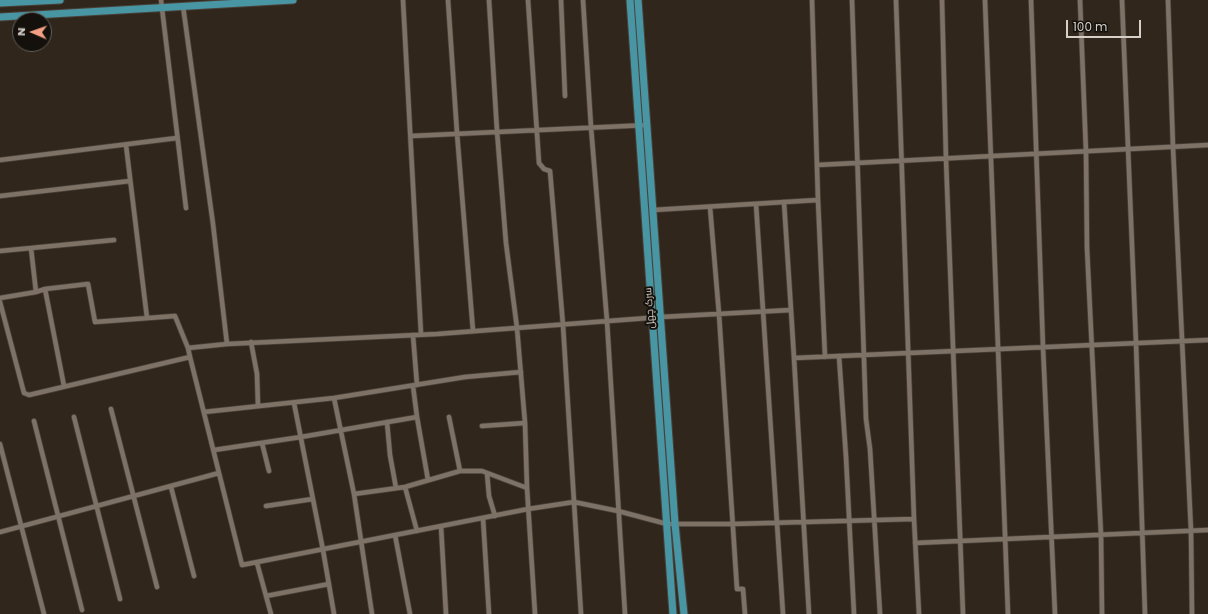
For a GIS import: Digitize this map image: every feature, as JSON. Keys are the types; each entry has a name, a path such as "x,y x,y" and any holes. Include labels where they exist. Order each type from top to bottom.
{"main road":[{"path":"0,3 60,0"},
{"path":"0,17 162,4 183,6 293,0"},
{"path":"630,0 673,614"},
{"name":"سرک چهل","path":"638,0 675,524 684,614"}],"street":[{"path":"403,0 421,334"},
{"path":"448,0 473,331"},
{"path":"489,0 506,244 517,328 525,423 528,509 535,614"},
{"path":"528,0 539,163 544,169 550,171 562,325 581,614"},
{"path":"561,0 566,96"},
{"path":"584,0 591,127 607,321 625,614"},
{"path":"812,0 818,200 825,357"},
{"path":"852,0 866,419 870,449 880,614"},
{"path":"896,0 914,519 919,614"},
{"path":"942,0 946,159 963,614"},
{"path":"985,0 1008,614"},
{"path":"1031,0 1054,614"},
{"path":"1080,0 1086,152 1087,248 1101,535 1102,614"},
{"path":"1122,0 1145,614"},
{"path":"1168,0 1173,147 1191,531 1192,614"},
{"path":"162,4 186,208"},
{"path":"183,6 212,216 227,344"},
{"path":"411,136 648,125"},
{"path":"0,160 177,138"},
{"path":"126,145 147,318"},
{"path":"817,165 1208,145"},
{"path":"0,196 130,181"},
{"path":"653,210 818,200"},
{"path":"784,202 804,522 808,614"},
{"path":"756,204 783,614"},
{"path":"710,207 719,314 737,589 743,589 745,614"},
{"path":"0,251 114,240"},
{"path":"31,248 36,292"},
{"path":"0,298 45,289 88,284 95,322 175,316 188,348 241,564 244,566 528,509 574,502 618,511 667,524 732,524 914,519"},
{"path":"45,289 64,386"},
{"path":"0,302 24,393 30,395 190,357"},
{"path":"188,348 251,342 413,335 562,325 652,317 791,310"},
{"path":"413,335 417,417 428,480"},
{"path":"794,358 1208,340"},
{"path":"251,342 256,374 258,406"},
{"path":"839,356 850,521 854,614"},
{"path":"204,412 334,398 465,377 521,372"},
{"path":"334,398 354,494 372,614"},
{"path":"294,402 324,550 334,614"},
{"path":"111,409 157,587"},
{"path":"74,417 120,599"},
{"path":"214,450 417,417"},
{"path":"449,417 460,472"},
{"path":"34,421 82,610"},
{"path":"386,422 396,488"},
{"path":"482,426 525,423"},
{"path":"262,443 268,471"},
{"path":"0,444 44,614"},
{"path":"354,494 405,487 460,472 482,471 527,488"},
{"path":"0,532 219,473"},
{"path":"487,473 490,496 495,516"},
{"path":"171,487 194,576"},
{"path":"405,487 417,531"},
{"path":"266,506 313,499"},
{"path":"484,518 489,614"},
{"path":"441,526 446,614"},
{"path":"916,543 1208,530"},
{"path":"395,536 410,614"},
{"path":"257,563 271,614"},
{"path":"266,596 329,584"}]}
